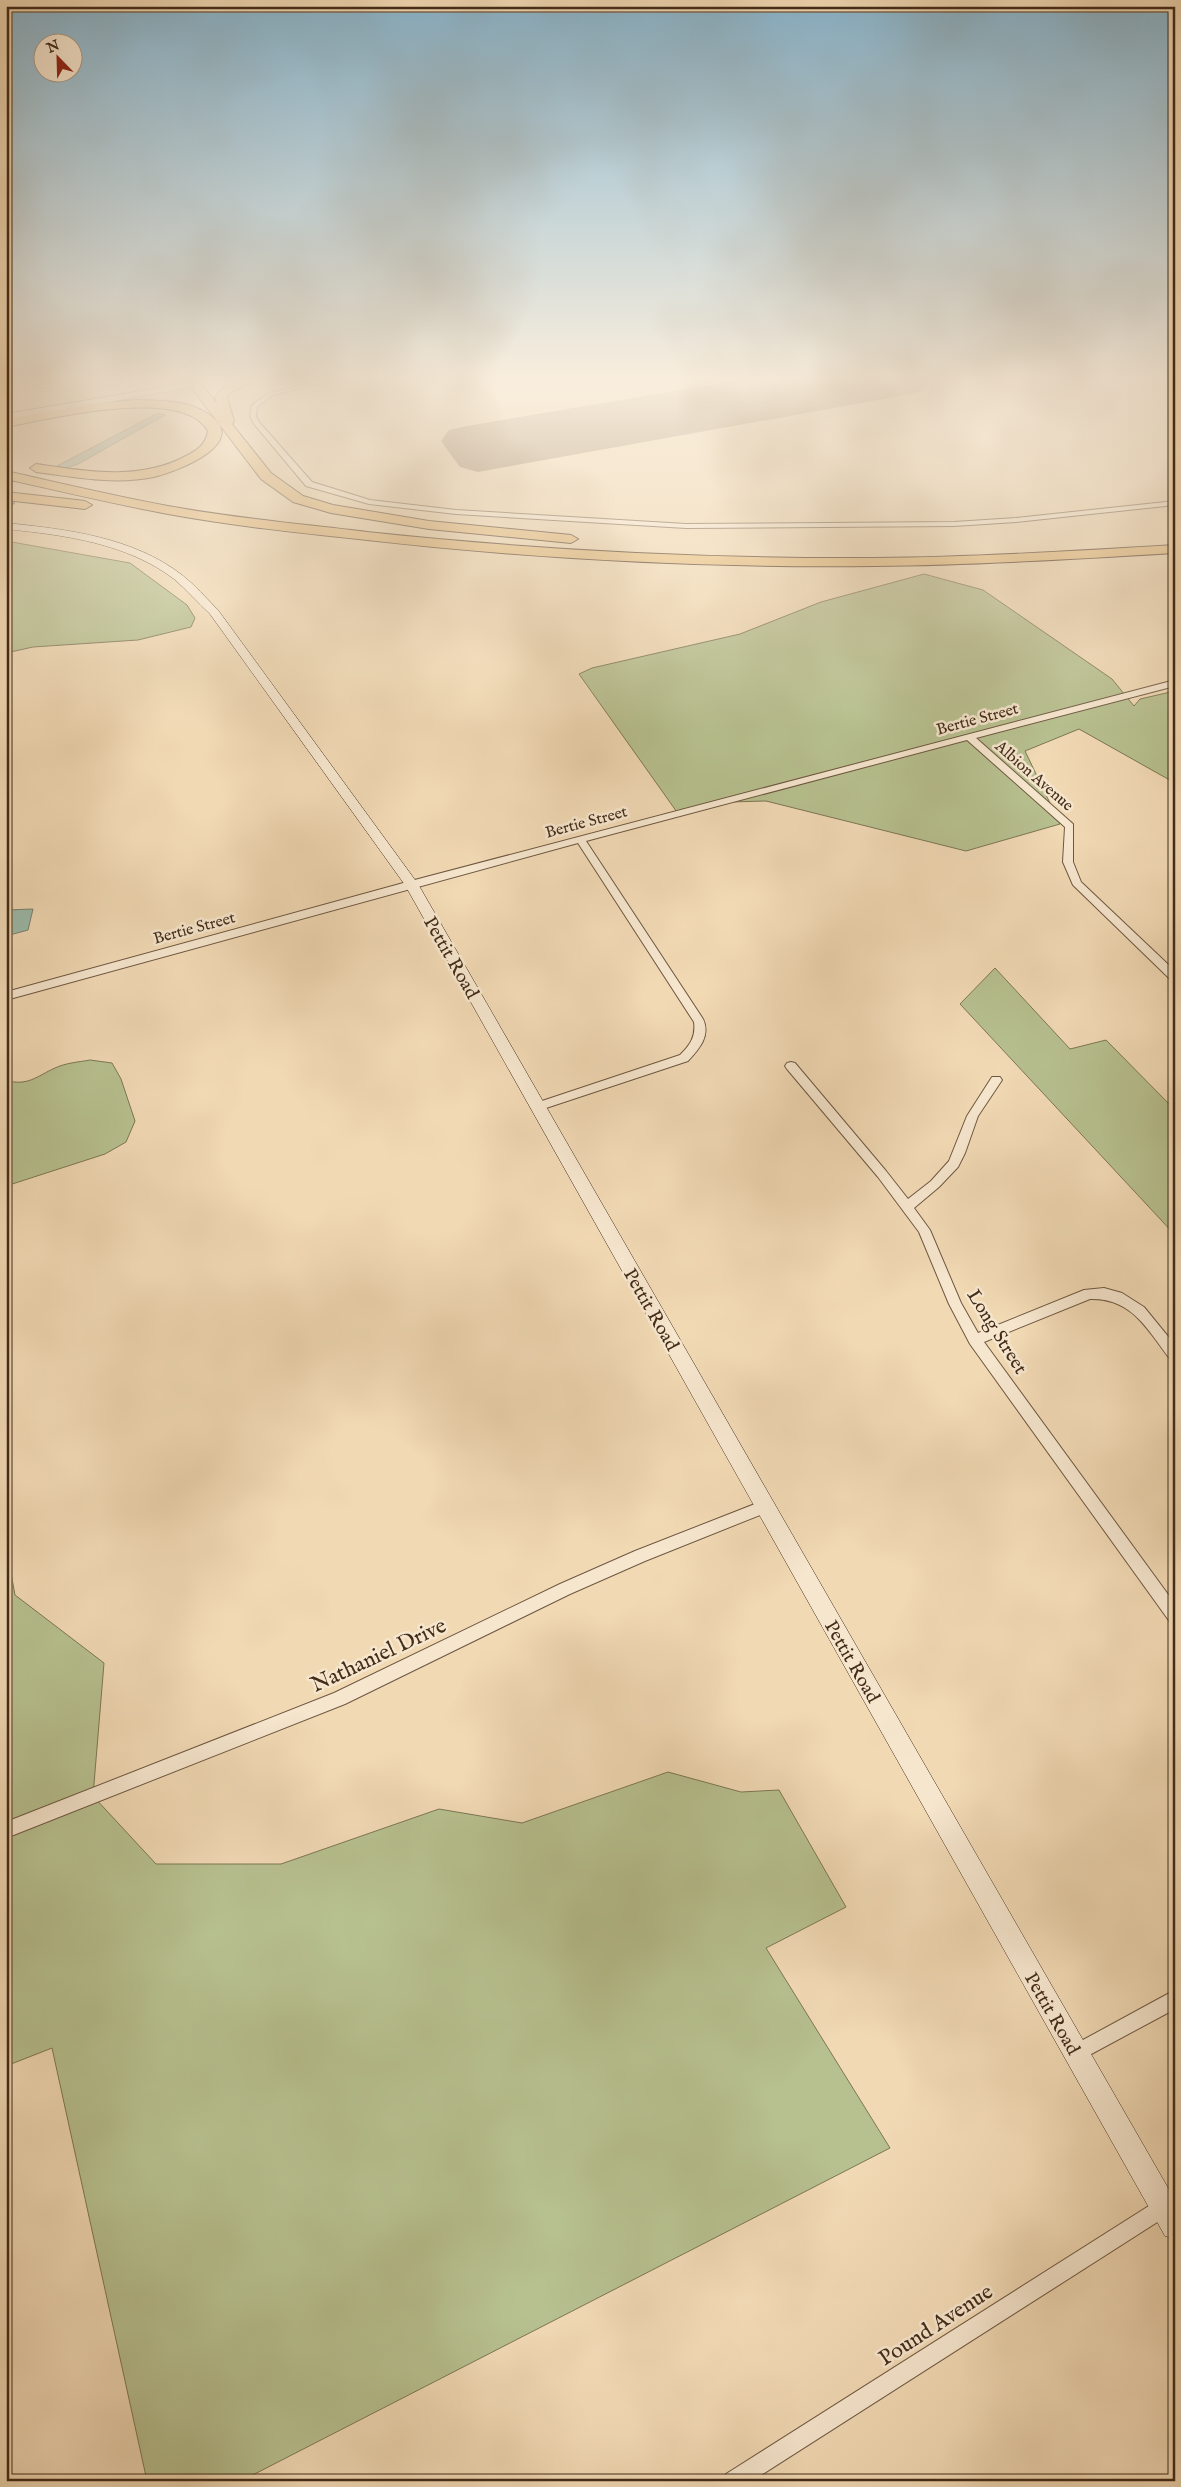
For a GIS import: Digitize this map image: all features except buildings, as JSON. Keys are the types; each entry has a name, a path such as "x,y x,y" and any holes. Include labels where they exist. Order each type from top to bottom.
{"highway":[{"path":"16,497 441,544 584,555 728,561 913,561 1018,558 1175,549"},
{"path":"108,497 168,510 261,524"},
{"path":"154,497 356,525 498,540 669,548 891,550 1114,544 1175,538"},
{"path":"295,497 331,509 429,525 583,540"},
{"path":"602,542 669,548"}],"street":[{"path":"353,497 369,502 456,512 686,526 954,524 1016,520 1175,503"},
{"name":"Pettit Road","path":"6,526 74,535 122,548 150,560 180,580 214,612 411,884 1169,2216"},
{"name":"Bertie Street","path":"6,996 411,884 1175,683"},
{"name":"Albion Avenue","path":"969,737 1070,826 1068,862 1077,883 1175,977"},
{"path":"537,1107 684,1058 696,1046 701,1032 699,1022 580,839"},
{"name":"Long Street","path":"791,1066 882,1174 924,1230 955,1304 975,1340 1175,1617"},
{"path":"906,1207 933,1186 952,1166 959,1154 964,1136 978,1103 996,1080"},
{"path":"975,1340 1088,1294 1106,1292 1124,1298 1134,1305 1175,1355"},
{"name":"Nathaniel Drive","path":"6,1830 339,1699 565,1589 640,1556 765,1506"},
{"path":"1076,2054 1175,1999"},
{"name":"Pound Avenue","path":"733,2481 1169,2216"}],"green space":[{"path":"6,541 130,563 187,605 195,618 191,627 138,640 33,647 6,653"},
{"path":"924,574 983,590 1112,679 1134,706 1140,699 1175,691 1175,783 1079,729 1025,751 1060,824 966,851 766,801 730,802 679,815 579,674 592,668 740,634 821,602"},
{"path":"995,968 1070,1049 1106,1040 1175,1110 1175,1235 960,1004"},
{"path":"90,1060 112,1063 121,1079 135,1121 126,1142 105,1154 6,1186 6,1080 13,1082 26,1081 59,1066"},
{"path":"6,1546 15,1595 104,1663 93,1796 156,1864 281,1864 439,1809 522,1823 668,1772 741,1792 779,1790 846,1907 766,1948 890,2148 241,2481 147,2481 52,2048 6,2066 6,1838 13,1835 6,1795"}],"shaded area":[{"path":"33,909 28,930 6,936 6,910"}],"waterway":[{"path":"6,506 14,503"}]}
